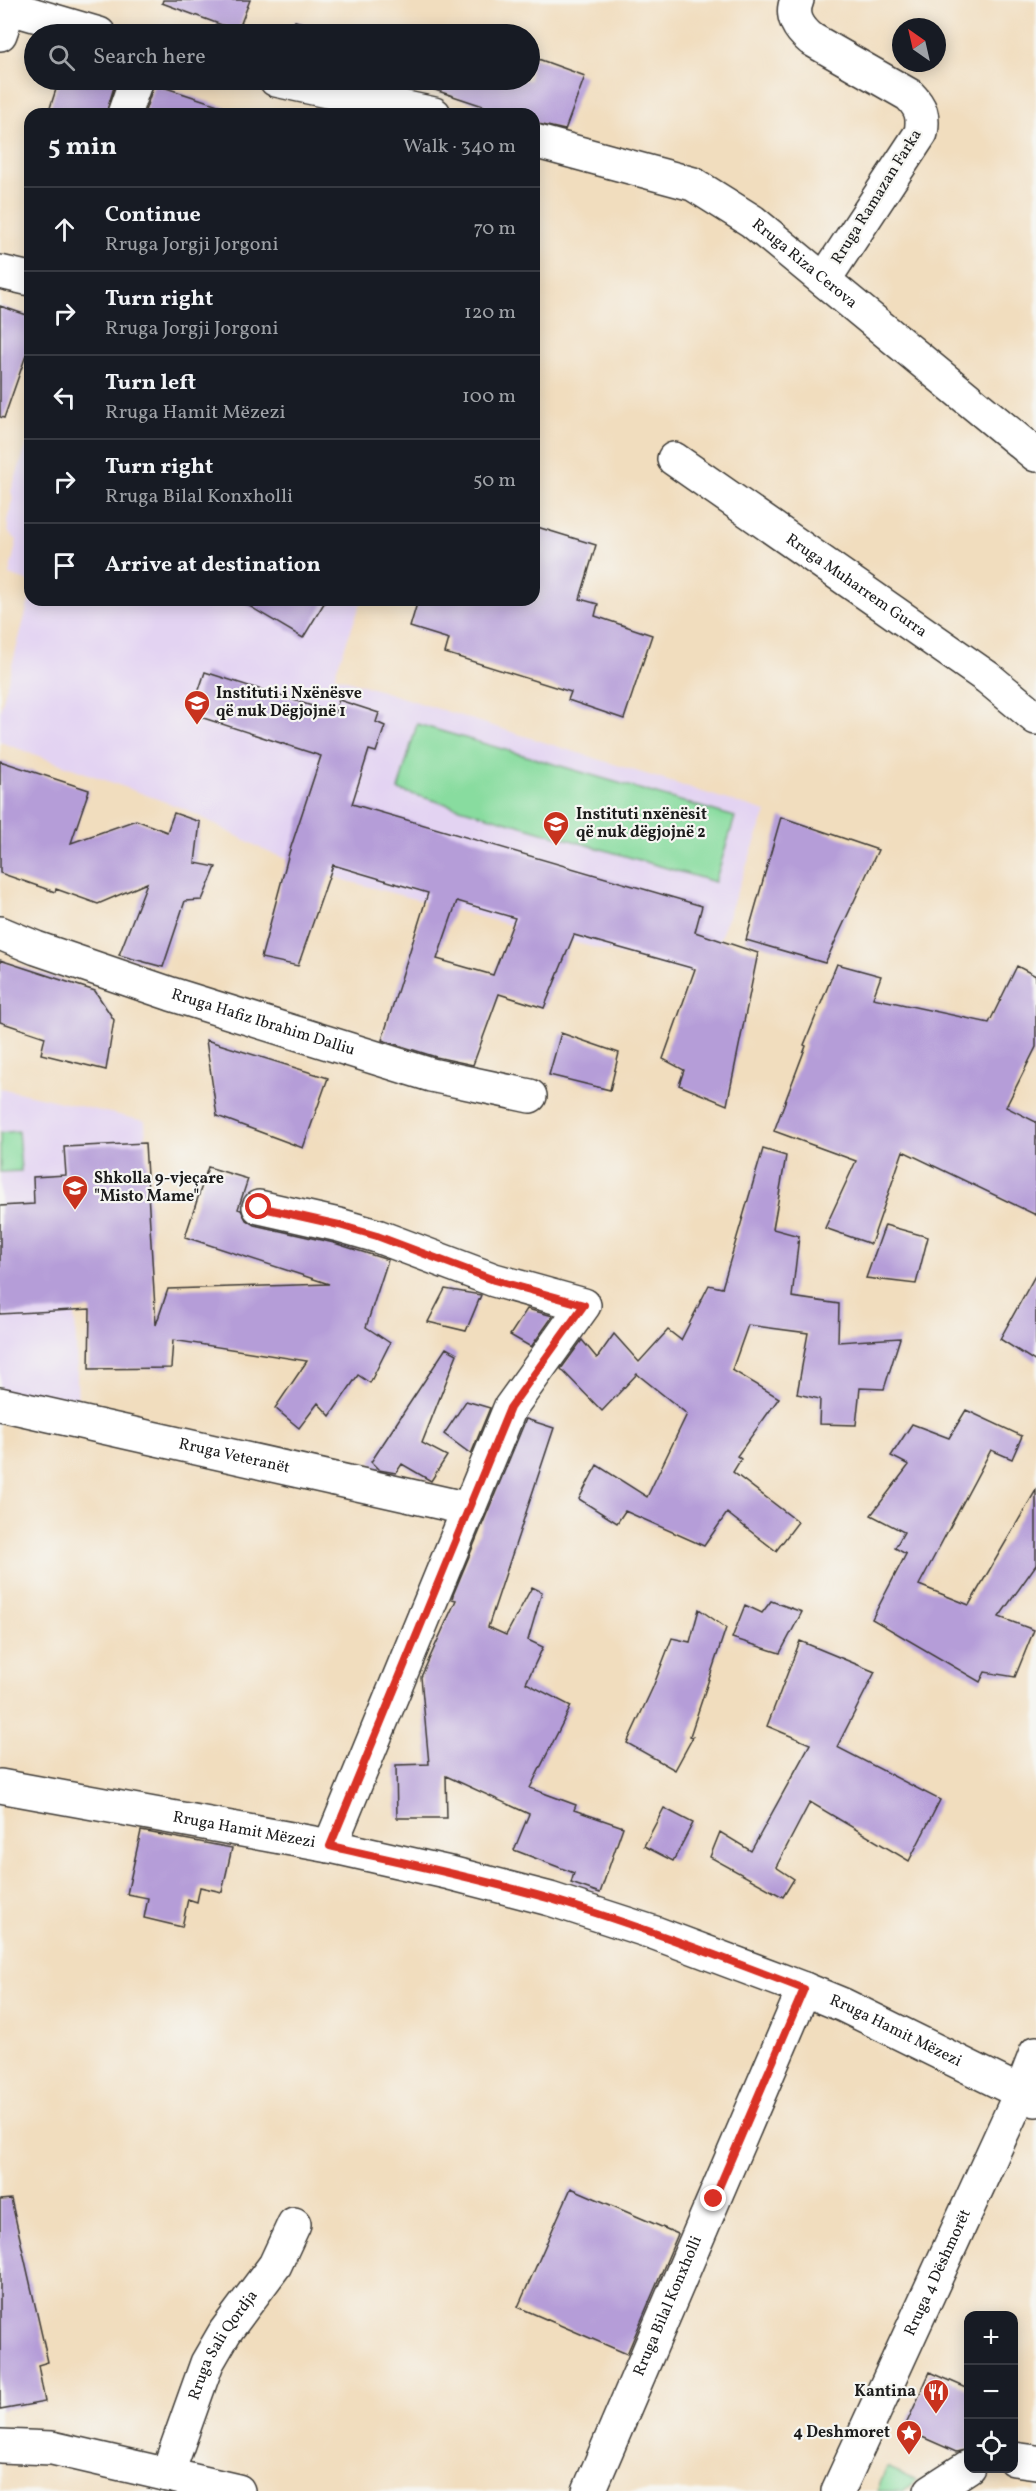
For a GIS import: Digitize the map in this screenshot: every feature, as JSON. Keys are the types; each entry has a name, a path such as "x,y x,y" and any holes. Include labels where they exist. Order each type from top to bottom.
{"street":[{"name":"Rruga Ramazan Farka","path":"797,0 795,13 800,30 909,95 919,104 924,120 921,133 824,280"},
{"path":"5,12 56,24"},
{"path":"126,108 132,90"},
{"path":"322,90 406,108"},
{"name":"Rruga Riza Cerova","path":"540,143 693,184 752,221 1036,455"},
{"path":"0,272 24,278"},
{"name":"Rruga Muharrem Gurra","path":"674,459 988,678 1036,718"},
{"name":"Rruga Hafiz Ibrahim Dalliu","path":"0,933 36,948 171,994 431,1075 530,1096"},
{"path":"259,1207 377,1236 494,1280 584,1305 510,1408 330,1846"},
{"name":"Rruga Veteranët","path":"0,1404 469,1509"},
{"name":"Rruga Hamit Mëzezi","path":"0,1786 330,1846 450,1873 550,1899 666,1937 843,2005 1028,2096"},
{"name":"Rruga Bilal Konxholli","path":"589,2491 804,1989"},
{"name":"Rruga 4 Dëshmorët","path":"838,2491 1028,2096 1036,2054"},
{"name":"Rruga Sali Qordja","path":"167,2475 207,2363 225,2332 275,2265 294,2224"},
{"path":"0,2446 52,2448 238,2491"},
{"path":"1018,2460 1036,2462"},
{"path":"931,2491 964,2471"}],"shaded area":[{"path":"24,453 24,580 9,575 17,540 9,533 7,521 13,499 11,491"},
{"path":"28,606 360,606 334,676 766,812 711,963 688,973 348,881 268,852 185,809 0,742 0,711"},
{"name":"Shkolla 9-vjeçare \"Misto Mame\"","path":"0,1088 145,1121 153,1279 74,1284 78,1411 0,1392"}],"green space":[{"path":"417,724 735,817 715,882 398,790"},
{"path":"18,1131 21,1171 0,1172 0,1133"},
{"path":"887,2467 916,2480 903,2491 877,2491"}],"building":[{"path":"163,0 250,0 241,24 219,24 162,3"},
{"path":"540,60 585,76 565,130 540,124 540,108 489,108 435,90 540,90"},
{"path":"56,90 113,90 108,108 50,108"},
{"path":"152,90 172,90 227,108 146,108"},
{"path":"0,306 24,314 24,361 4,418 0,417"},
{"path":"540,528 596,545 580,599 598,604 595,616 652,635 624,719 568,700 571,692 445,653 449,639 410,627 416,606 540,606"},
{"path":"249,606 322,606 303,638"},
{"path":"205,672 334,713 339,700 379,713 376,722 385,726 376,752 369,750 352,804 702,906 695,932 758,953 727,1105 679,1085 684,1070 663,1059 695,969 574,935 544,1008 499,994 473,1065 436,1057 382,1040 428,893 333,865 298,966 261,958 289,853 321,756 191,714","holes":["457,901 515,918 493,975 437,959"]},
{"path":"0,761 89,790 71,843 136,820 167,832 174,813 200,822 195,863 216,867 202,900 185,901 163,967 119,955 147,883 98,904 0,873"},
{"path":"781,817 878,850 825,963 746,940"},
{"path":"0,960 95,991 114,1020 106,1070 41,1054 45,1037 0,1022"},
{"path":"837,964 881,976 873,998 989,1023 1017,966 1036,976 1036,1047 1006,1107 1036,1122 1036,1215 903,1151 871,1244 825,1228 856,1161 774,1131 806,1046 804,1045"},
{"path":"561,1033 619,1053 610,1090 549,1075"},
{"path":"206,1040 328,1078 303,1148 217,1116"},
{"path":"145,1143 156,1325 168,1289 329,1284 185,1237 208,1167 248,1179 238,1209 241,1210 246,1220 254,1225 334,1243 388,1260 366,1327 390,1343 370,1383 358,1375 330,1416 318,1403 299,1428 275,1408 307,1361 173,1340 171,1368 89,1369 90,1309 0,1314 0,1206 34,1204 33,1177 66,1175 64,1147"},
{"path":"763,1149 786,1156 773,1229 799,1236 792,1297 839,1304 838,1342 900,1338 884,1389 860,1388 856,1425 819,1424 820,1399 797,1394 808,1333 748,1325 732,1370 779,1398 737,1456 741,1459 733,1472 798,1522 776,1551 727,1513 704,1546 625,1511 617,1523 579,1499 597,1465 647,1497 687,1414 637,1374 602,1411 561,1369 582,1340 597,1358 614,1334 639,1362 668,1330 681,1340 709,1285 722,1288"},
{"path":"885,1225 928,1237 916,1284 866,1278"},
{"path":"1036,1274 1036,1362 1000,1339"},
{"path":"445,1289 481,1295 466,1331 428,1322"},
{"path":"527,1309 553,1316 531,1347 510,1335"},
{"path":"446,1348 457,1354 422,1443 447,1456 431,1481 402,1464 396,1473 379,1470 371,1462"},
{"path":"466,1401 490,1408 471,1454 444,1434"},
{"path":"966,1410 1022,1436 1012,1459 991,1450 919,1585 969,1605 1036,1490 1036,1565 999,1617 1034,1630 1015,1677 985,1672 980,1682 872,1619 906,1554 895,1548 904,1532 871,1515 909,1465 891,1456 912,1424 949,1438"},
{"path":"526,1419 554,1428 488,1627 506,1635 532,1587 542,1592 528,1640 543,1647 526,1683 571,1706 530,1788 576,1805 574,1810 623,1827 600,1893 571,1883 574,1873 514,1850 529,1814 446,1776 447,1818 397,1818 396,1765 429,1764 421,1677 456,1600 452,1599 453,1595"},
{"path":"771,1601 802,1612 780,1653 732,1638 745,1605 762,1613"},
{"path":"699,1609 726,1628 690,1736 693,1737 675,1770 627,1743 653,1687 672,1638 690,1642"},
{"path":"800,1641 875,1672 837,1747 940,1800 909,1861 810,1802 776,1867 794,1879 783,1897 710,1857 720,1832 751,1851 810,1744 767,1726"},
{"path":"664,1808 693,1823 673,1861 644,1846"},
{"path":"141,1831 232,1848 222,1892 200,1887 197,1902 188,1899 182,1927 144,1918 148,1898 127,1894"},
{"path":"571,2188 678,2234 627,2354 518,2307"},
{"path":"11,2199 48,2362 38,2365 45,2402 0,2410 0,2200"},
{"path":"930,2372 964,2387 964,2450 956,2452 904,2429"}],"place":[{"name":"Instituti i Nxënësve që nuk Dëgjojnë 1","path":"197,726"},
{"name":"Instituti nxënësit që nuk dëgjojnë 2","path":"556,847"},
{"name":"Shkolla 9-vjeçare \"Misto Mame\"","path":"75,1211"},
{"name":"Kantina","path":"936,2415"},
{"name":"4 Deshmoret","path":"909,2456"}],"route":[{"path":"259,1207 377,1236 494,1280 584,1305 510,1408 452,1554 330,1846 450,1873 550,1899 655,1933 804,1989 714,2199"}]}
